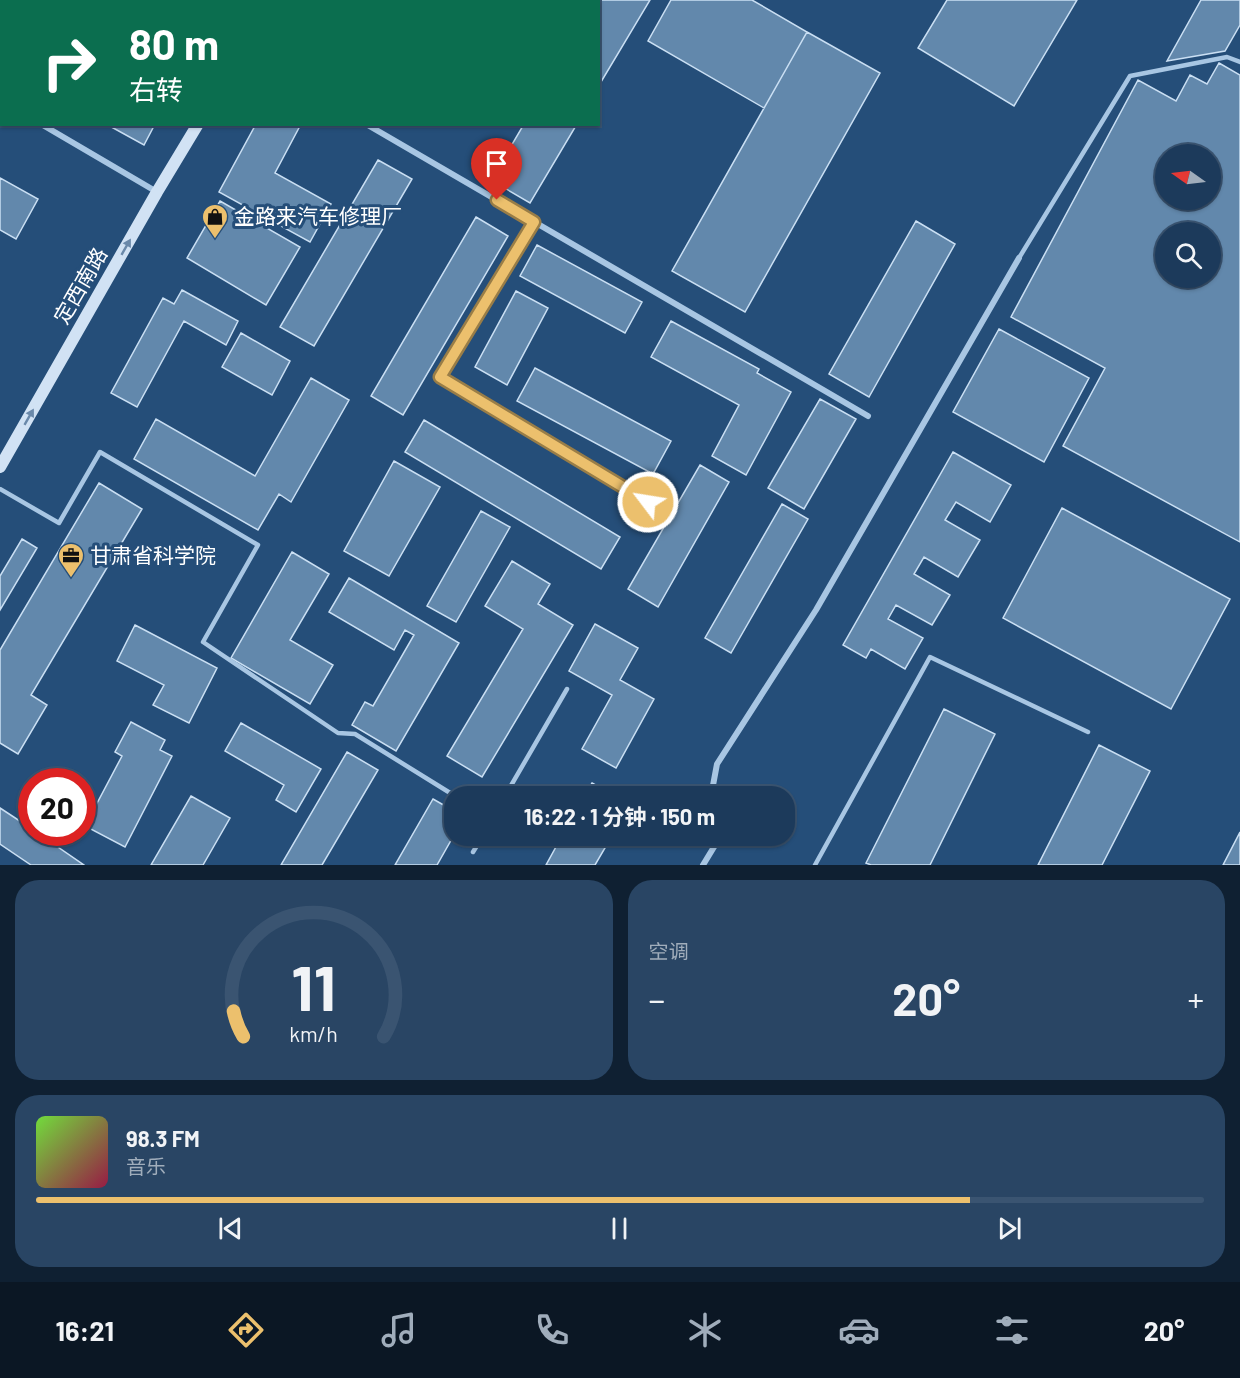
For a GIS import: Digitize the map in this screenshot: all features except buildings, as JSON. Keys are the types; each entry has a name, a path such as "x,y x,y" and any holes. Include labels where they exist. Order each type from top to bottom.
{"main road":[{"name":"定西南路","path":"0,467 197,126"}],"street":[{"path":"43,126 157,192"},
{"path":"369,126 868,416"},
{"path":"713,786 717,764 816,610 1019,258"},
{"path":"703,865 715,846"}],"lane":[{"path":"1019,258 1130,75 1227,57 1240,62"},
{"path":"534,222 440,377 648,502"},
{"path":"0,489 59,523 100,452 258,545 203,642 338,733 355,734 444,789"},
{"path":"815,865 930,657 1088,732"},
{"path":"511,786 567,689"},
{"path":"473,852 477,846"}],"place":[{"name":"金路来汽车修理厂","path":"215,240"},
{"name":"甘肃省科学院","path":"71,579"}],"route":[{"path":"497,200 534,222 440,377 648,502"}]}
